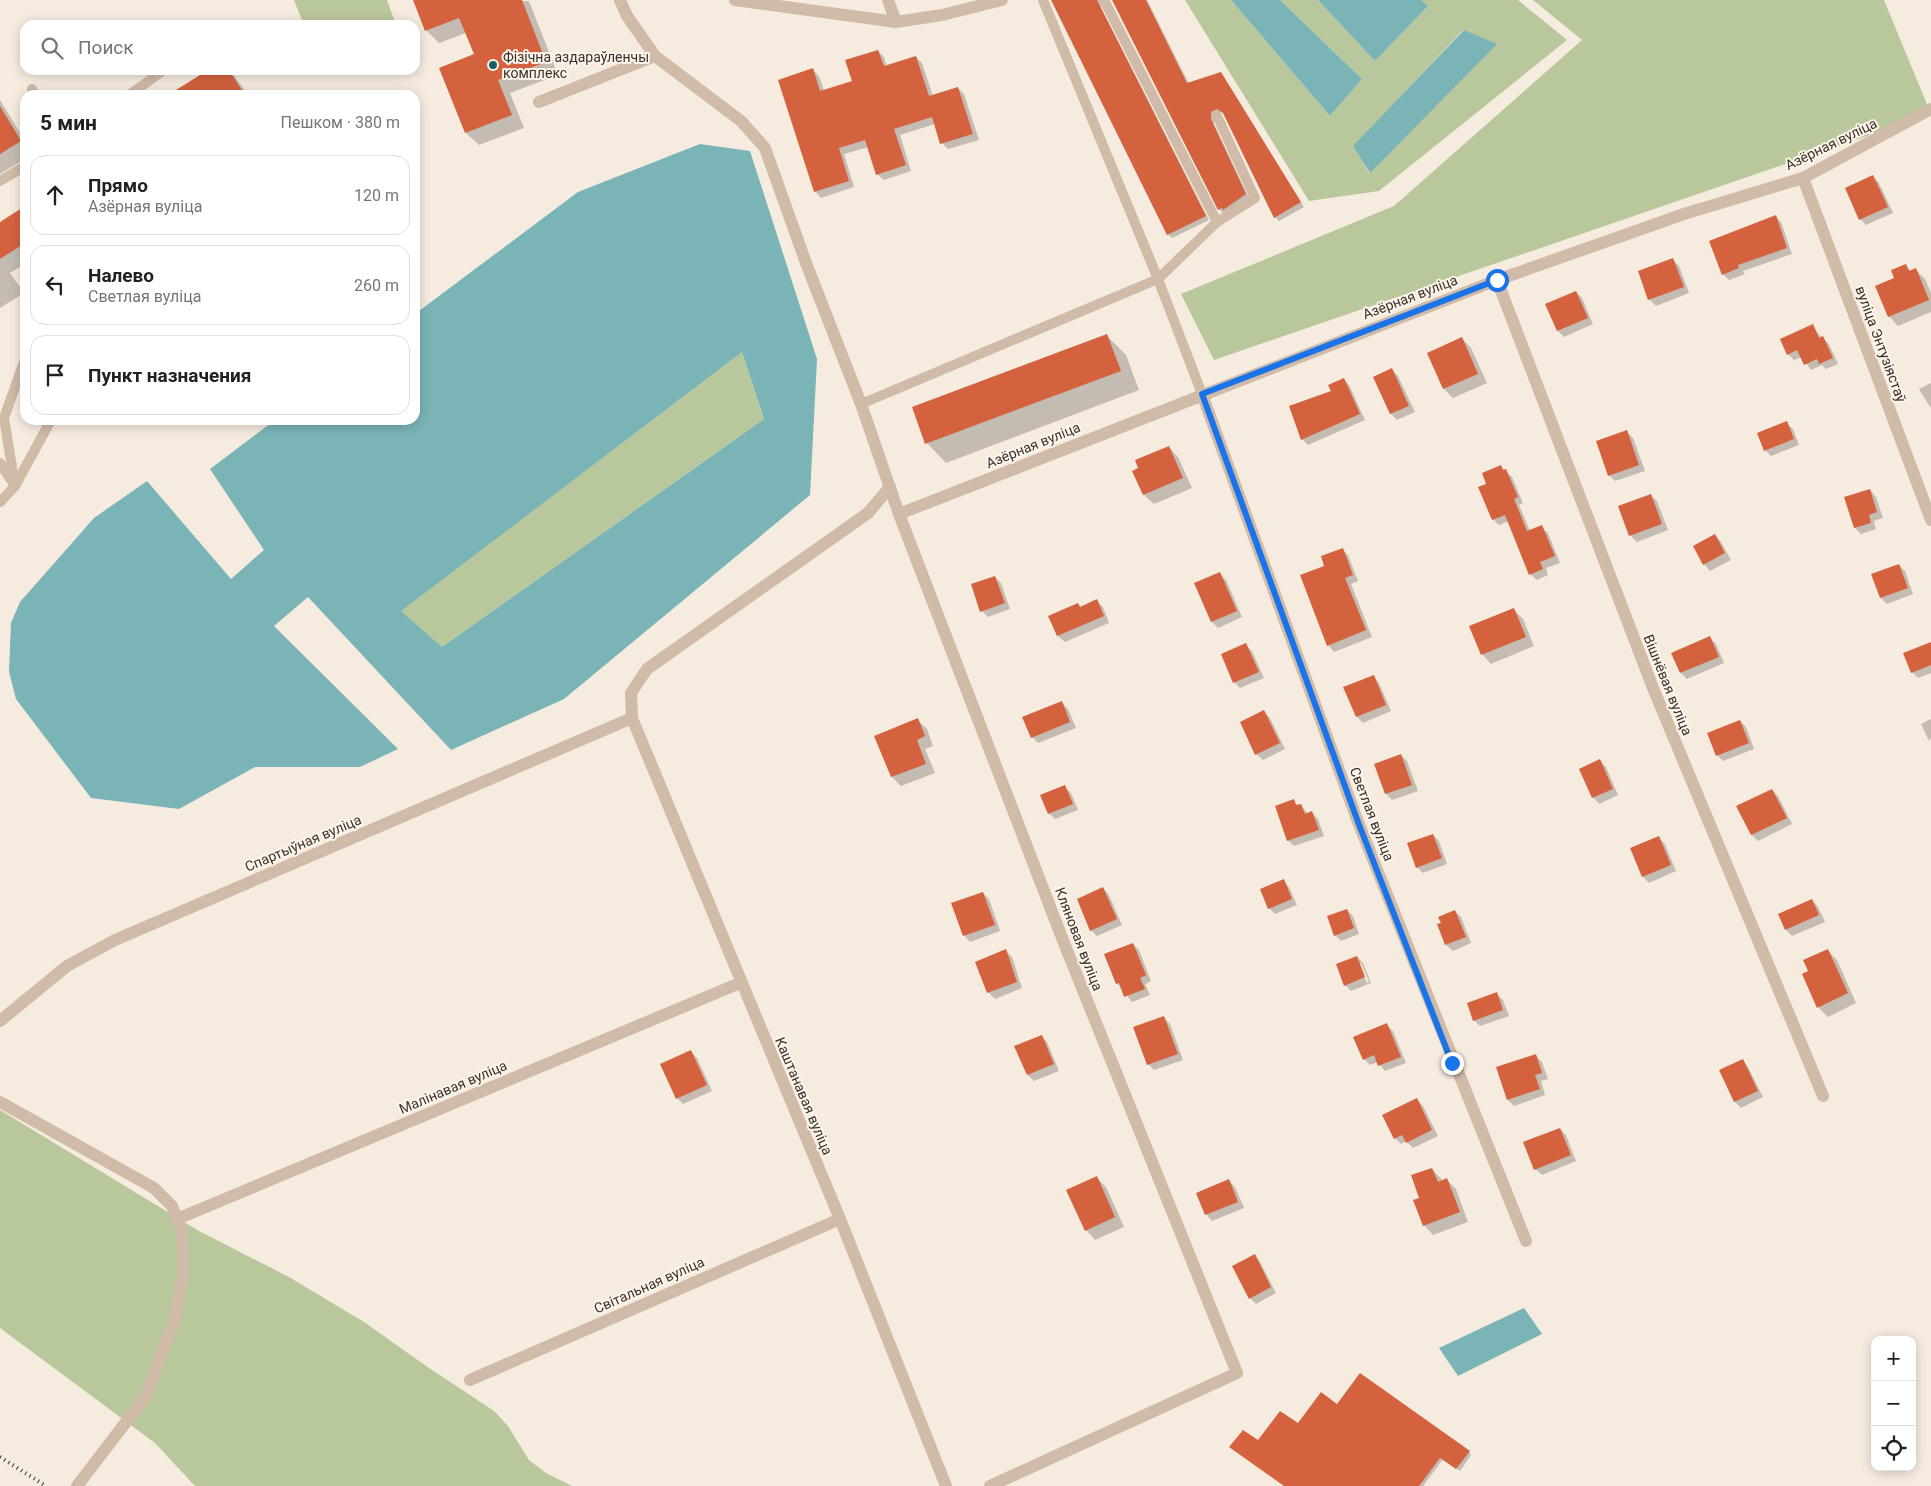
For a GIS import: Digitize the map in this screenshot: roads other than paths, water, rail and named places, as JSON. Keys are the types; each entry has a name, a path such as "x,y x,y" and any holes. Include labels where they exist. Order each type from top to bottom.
{"street":[{"name":"Кляновая вуліца","path":"620,0 627,16 654,56 741,121 765,148 806,263 861,404 899,514 1064,943 1237,1373 990,1486"},
{"path":"735,0 896,22 942,15 1002,0"},
{"path":"888,0 896,22"},
{"path":"539,102 654,56"},
{"name":"Азёрная вуліца","path":"899,514 1497,280 1684,214 1803,178 1931,109"},
{"name":"вуліца Энтузіястаў","path":"1803,178 1931,520"},
{"name":"Вішнёвая вуліца","path":"1497,280 1653,688 1823,1096"},
{"name":"Светлая вуліца","path":"1202,394 1358,822 1526,1241"},
{"path":"632,718 631,692 647,669 868,513 890,487"},
{"name":"Каштанавая вуліца","path":"632,718 740,982 840,1218 946,1486"},
{"name":"Спартыўная вуліца","path":"0,1021 67,966 116,940 632,718"},
{"name":"Малінавая вуліца","path":"177,1219 740,982"},
{"path":"0,1102 154,1188 172,1206 182,1231 183,1272 176,1315 146,1396 77,1486"},
{"name":"Світальная вуліца","path":"470,1380 840,1218"}],"lane":[{"path":"1043,0 1158,279 1202,394"},
{"path":"1104,0 1217,222"},
{"path":"136,90 157,75"},
{"path":"861,404 1158,279 1217,222 1256,198 1217,116"},
{"path":"0,181 20,169"},
{"path":"15,486 4,418 20,373"},
{"path":"0,502 15,486 47,425"},
{"path":"0,463 15,486"}],"water":[{"path":"1231,0 1280,0 1362,79 1330,116"},
{"path":"1318,0 1421,0 1428,6 1375,61"},
{"path":"1464,30 1497,44 1370,173 1353,146"},
{"path":"700,144 750,151 817,359 810,495 564,699 451,750 308,597 274,626 398,749 360,767 255,767 179,809 91,798 16,699 9,672 11,623 20,602 94,518 147,481 231,579 264,550 210,469 268,425 420,425 420,310 578,192","holes":["742,352 764,419 442,647 401,611"]},
{"path":"1524,1308 1542,1334 1458,1376 1439,1348"}],"railway":[{"path":"0,1457 46,1486"}],"place":[{"name":"Фізічна аздараўленчы комплекс","path":"493,65"}]}
